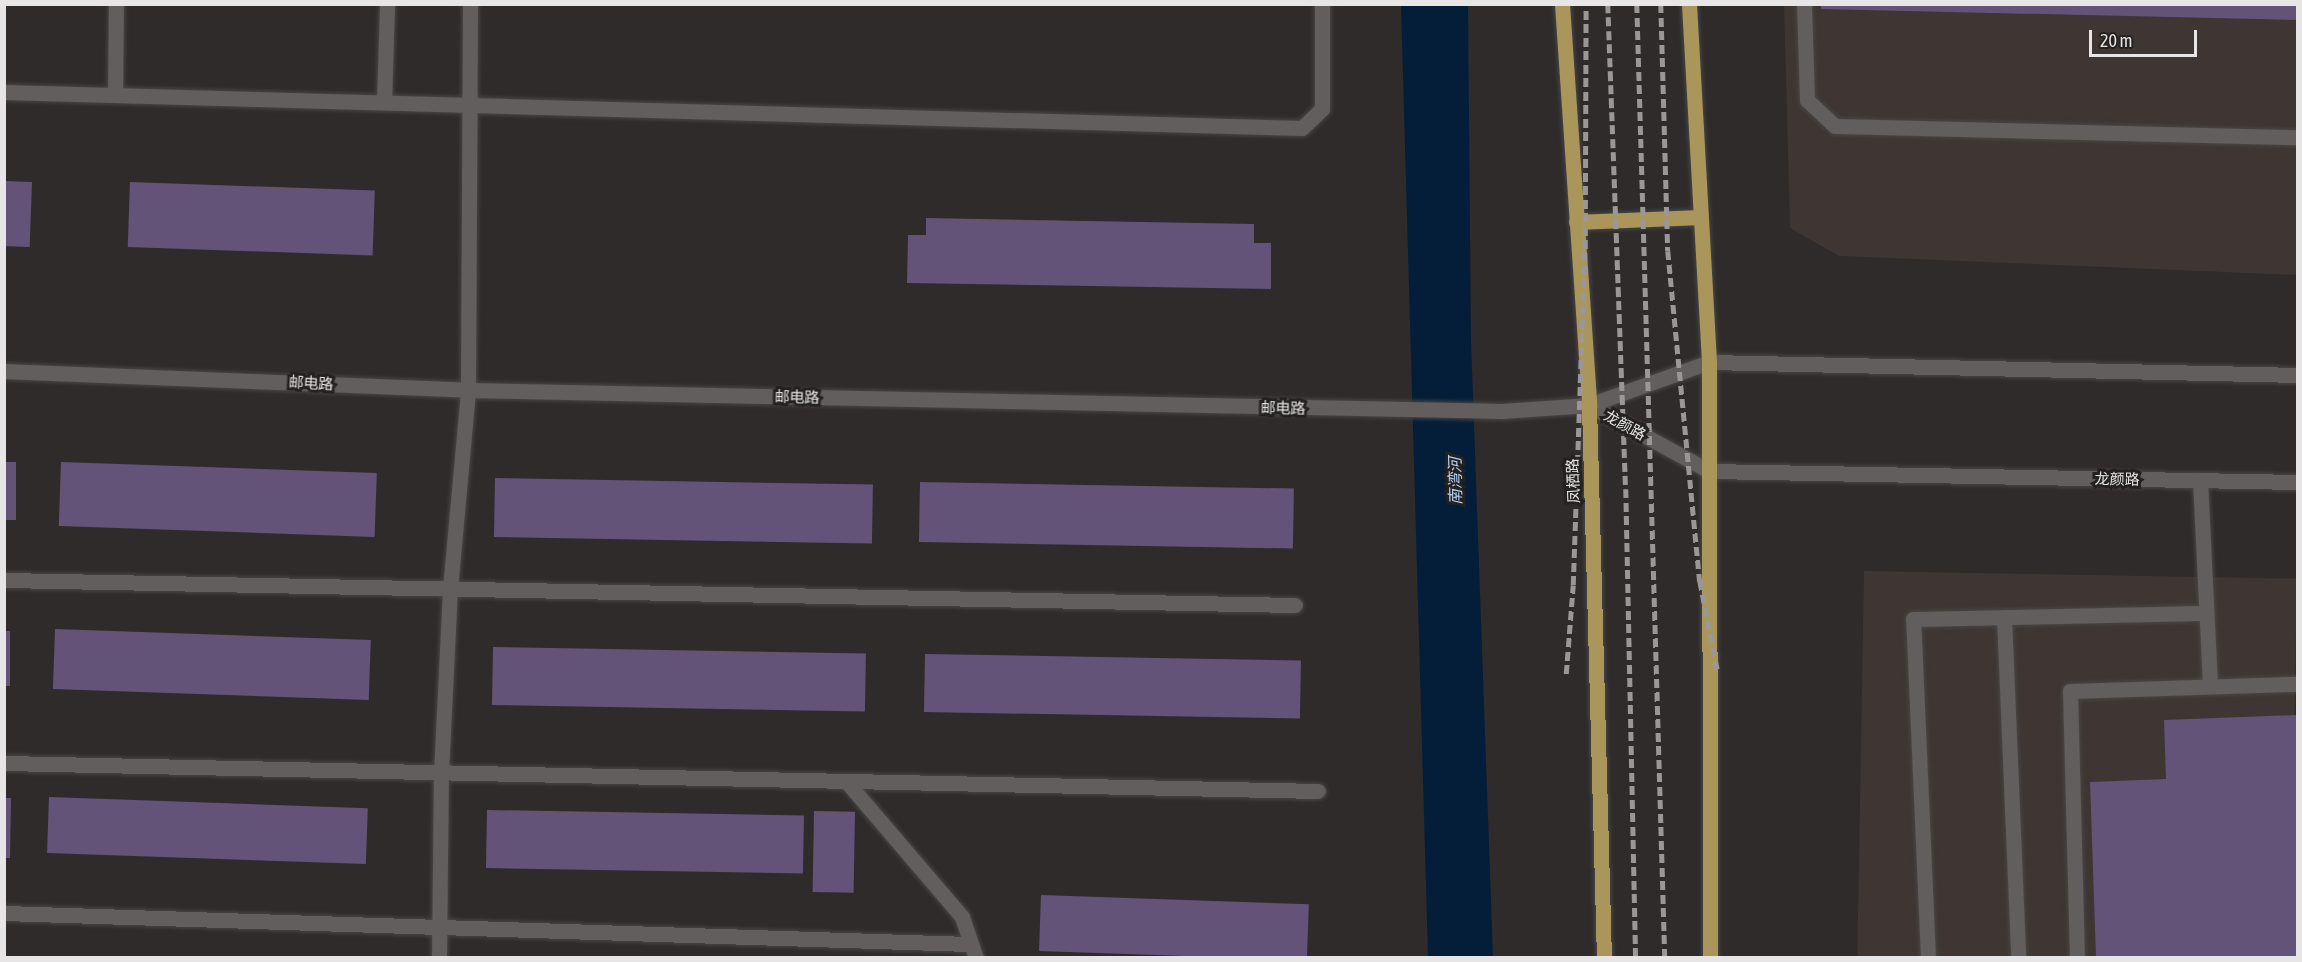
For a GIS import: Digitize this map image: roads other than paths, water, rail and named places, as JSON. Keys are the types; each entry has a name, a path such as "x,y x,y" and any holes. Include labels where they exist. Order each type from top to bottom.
{"main road":[{"name":"凤栖路","path":"1562,4 1589,405 1604,957"},
{"path":"1689,4 1709,362 1710,957"},
{"path":"1576,222 1700,217"}],"street":[{"path":"115,95 116,4"},
{"path":"384,102 387,4"},
{"path":"439,957 441,773 450,589 468,390 470,4"},
{"path":"4,92 1302,128 1322,109 1322,4"},
{"path":"1804,4 1807,100 1835,126 2298,137"},
{"name":"龙颜路","path":"1589,405 1709,362 2298,375"},
{"name":"邮电路","path":"4,371 468,390 1369,410 1502,411 1589,405"},
{"name":"龙颜路","path":"1589,405 1709,471 2298,482"},
{"path":"2200,480 2210,686"},
{"path":"4,580 1295,605"},
{"path":"1928,957 1913,619 2206,613"},
{"path":"2004,617 2018,957"},
{"path":"2077,957 2070,691 2298,684"},
{"path":"4,764 1318,791"},
{"path":"4,913 439,927 974,951 962,917 846,782"}],"water":[{"name":"南湾河","path":"1401,5 1468,5 1471,341 1493,957 1428,957"}],"railway":[{"path":"1566,674 1573,585 1585,249 1586,4"},
{"path":"1608,4 1626,489 1636,958"},
{"path":"1637,4 1665,958"},
{"path":"1661,4 1668,251 1700,581 1718,673"}]}
